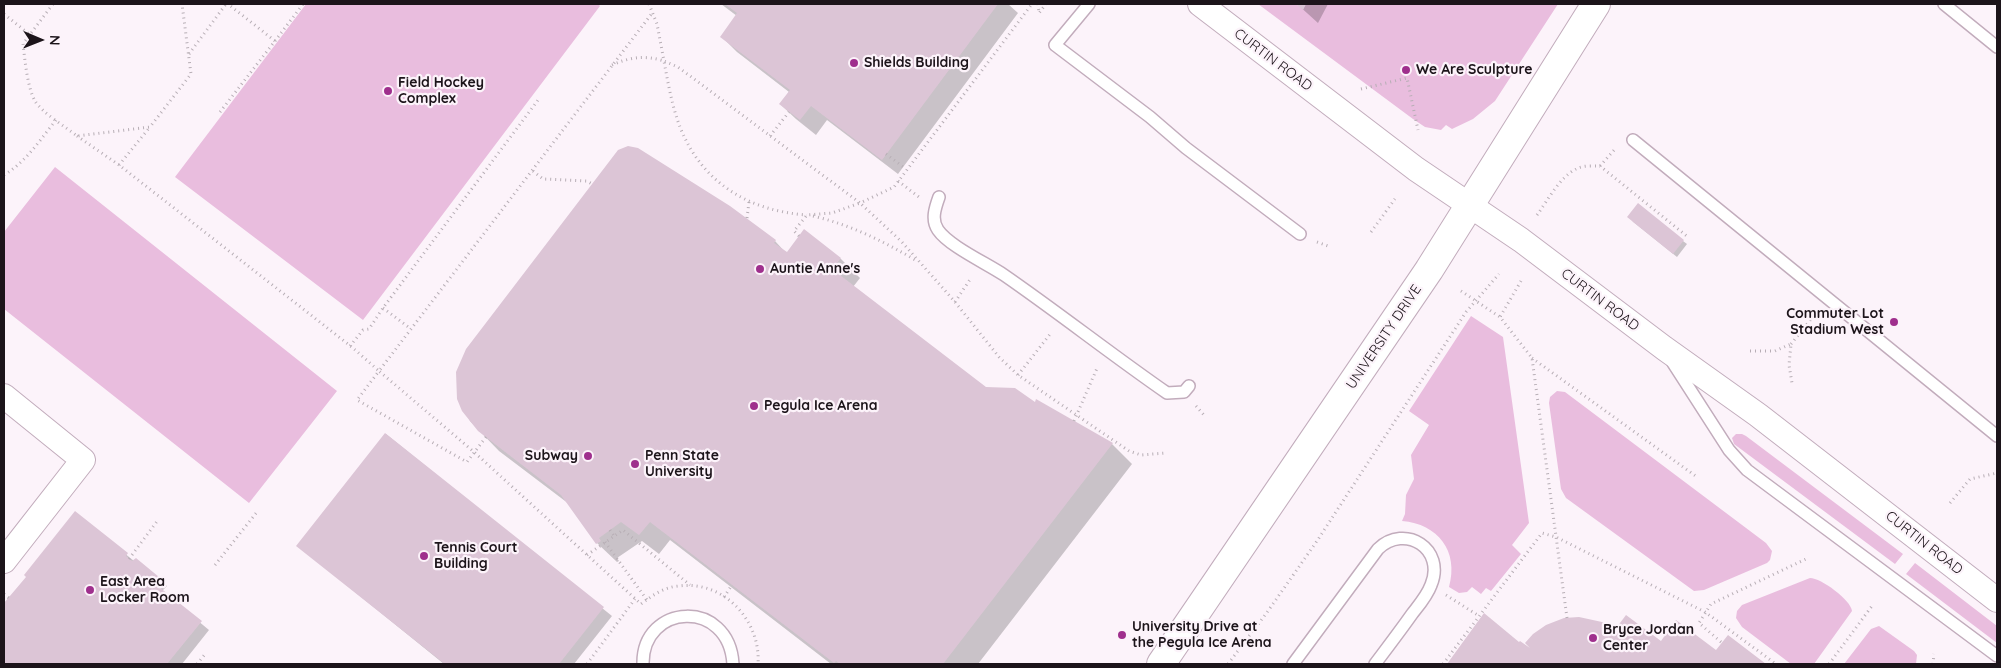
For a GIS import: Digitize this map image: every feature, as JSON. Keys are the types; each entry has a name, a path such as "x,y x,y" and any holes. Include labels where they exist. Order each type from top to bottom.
{"main road":[{"name":"UNIVERSITY DRIVE","path":"1161,664 1393,324 1596,4"}],"street":[{"name":"CURTIN ROAD","path":"1200,4 1409,163 1520,240 1664,348 1758,415 1997,600"},
{"path":"4,396 83,460 5,556"}],"lane":[{"path":"1090,4 1055,45 1186,148 1300,234"},
{"path":"1944,4 1997,47"},
{"path":"1633,140 1997,436"},
{"path":"939,197 934,220 938,230 965,251 983,261 1167,393 1184,392 1189,386"},
{"path":"1664,348 1729,450 1747,470 1997,656"},
{"path":"1293,664 1378,550 1389,540 1396,538 1412,540 1426,548 1431,554 1435,569 1433,580 1426,595 1375,664"},
{"path":"643,664 643,654 649,637 661,624 677,617 695,616 712,622 725,634 732,650 733,664"}],"path":[{"path":"52,4 23,44 27,73 35,102 77,136 119,165 350,346 474,452 641,604 665,589 690,585 706,589 724,597 743,612 750,623 756,635 758,664"},
{"path":"119,165 191,74 182,4"},
{"path":"189,55 227,4 275,40"},
{"path":"220,112 303,4"},
{"path":"649,4 653,12 673,106 688,145 700,163 714,178 730,191 749,202 769,210 832,220 870,234 922,264"},
{"path":"799,236 794,232 807,215 846,210 894,186 1032,4"},
{"path":"1038,4 1039,13 1046,4"},
{"path":"486,437 467,462 357,400 653,12"},
{"path":"4,14 29,34"},
{"path":"612,66 634,57 664,60 678,67 860,203 902,242 955,302 999,357 1018,375 1129,451 1141,455 1166,453"},
{"path":"1361,89 1407,78 1418,130"},
{"path":"350,346 363,330 369,330 383,308 538,100"},
{"path":"770,136 789,112"},
{"path":"4,175 26,158 56,120"},
{"path":"77,136 150,127"},
{"path":"1600,166 1617,146"},
{"path":"886,154 906,169"},
{"path":"1537,215 1558,186 1573,171 1578,168 1600,166 1688,237"},
{"path":"533,171 543,180 587,181 592,184"},
{"path":"898,181 935,209"},
{"path":"1371,232 1395,199"},
{"path":"747,218 749,202"},
{"path":"955,302 983,261"},
{"path":"1228,664 1317,541 1466,312 1499,274"},
{"path":"1500,317 1521,282"},
{"path":"1461,291 1500,317 1532,358 1697,477"},
{"path":"383,308 411,329"},
{"path":"1750,351 1775,351 1791,344 1818,311"},
{"path":"1018,375 1062,318"},
{"path":"1791,344 1788,365 1792,383"},
{"path":"1074,421 1105,350"},
{"path":"1532,358 1568,618"},
{"path":"1950,503 1970,479 1997,473"},
{"path":"215,564 257,512"},
{"path":"130,559 158,520"},
{"path":"610,530 614,536"},
{"path":"587,555 622,530 690,585"},
{"path":"1443,664 1542,533 1556,537 1706,612 1776,664"},
{"path":"605,542 647,600"},
{"path":"1722,642 1699,623 1711,604 1808,558"},
{"path":"724,597 732,585"},
{"path":"4,594 9,598"},
{"path":"1446,595 1478,618"},
{"path":"587,664 635,599"},
{"path":"1829,664 1872,606"},
{"path":"197,664 206,653"},
{"path":"1932,664 1934,654"}],"shaded area":[{"name":"Field Hockey Complex","path":"306,4 598,4 600,6 363,320 175,177"},
{"path":"1258,4 1296,4 1303,9 1306,4 1558,4 1495,101 1473,119 1452,129 1446,125 1441,130 1425,127 1413,119"},
{"path":"55,167 337,391 249,503 4,309 4,232"},
{"path":"1471,316 1503,337 1529,523 1512,545 1521,554 1491,591 1486,588 1481,594 1472,587 1467,592 1459,593 1449,587 1451,562 1443,542 1426,528 1415,523 1402,521 1405,514 1406,495 1414,479 1411,455 1429,425 1409,411"},
{"path":"1557,391 1565,392 1766,543 1772,551 1770,560 1704,590 1694,591 1566,498 1561,489 1549,403 1550,397"},
{"path":"1736,434 1746,436 1903,554 1895,564 1734,444 1732,438"},
{"path":"1915,563 1997,626 1997,643 1906,574"},
{"path":"1810,578 1835,590 1847,601 1852,611 1814,664 1791,664 1742,627 1736,618 1737,611 1742,605"},
{"path":"1879,626 1914,651 1917,655 1916,664 1844,664 1871,629"}],"building":[{"name":"Shields Building","path":"725,4 998,4 882,160 811,106 800,120 779,104 790,90 720,37 737,13"},
{"path":"1296,4 1306,4 1303,10"},
{"name":"Pegula Ice Arena","path":"628,146 638,148 730,206 776,240 774,243 787,252 804,229 841,258 832,269 986,387 1015,388 1035,402 1036,399 1113,443 943,664 840,664 836,661 834,663 650,522 639,535 621,522 599,538 601,541 596,544 561,495 478,431 462,411 457,399 456,372 466,349 618,150"},
{"path":"1638,203 1684,240 1673,254 1627,217"},
{"name":"Tennis Court Building","path":"385,433 604,607 559,664 445,664 296,546"},
{"name":"East Area Locker Room","path":"75,511 128,553 126,556 132,561 136,558 159,577 154,583 202,621 167,664 4,664 4,603 26,577 24,575"},
{"name":"Bryce Jordan Center","path":"1484,613 1519,642 1530,648 1525,643 1533,634 1546,625 1564,618 1579,617 1602,622 1614,629 1611,635 1626,615 1661,641 1676,620 1716,650 1728,635 1766,664 1447,664"}],"place":[{"name":"Shields Building","path":"854,63"},
{"name":"We Are Sculpture","path":"1406,70"},
{"name":"Field Hockey Complex","path":"388,91"},
{"name":"Auntie Anne's","path":"760,269"},
{"name":"Commuter Lot Stadium West","path":"1894,322"},
{"name":"Pegula Ice Arena","path":"754,406"},
{"name":"Subway","path":"588,456"},
{"name":"Penn State University","path":"635,464"},
{"name":"Tennis Court Building","path":"424,556"},
{"name":"East Area Locker Room","path":"90,590"},
{"name":"University Drive at the Pegula Ice Arena","path":"1122,635"},
{"name":"Bryce Jordan Center","path":"1593,638"}]}
